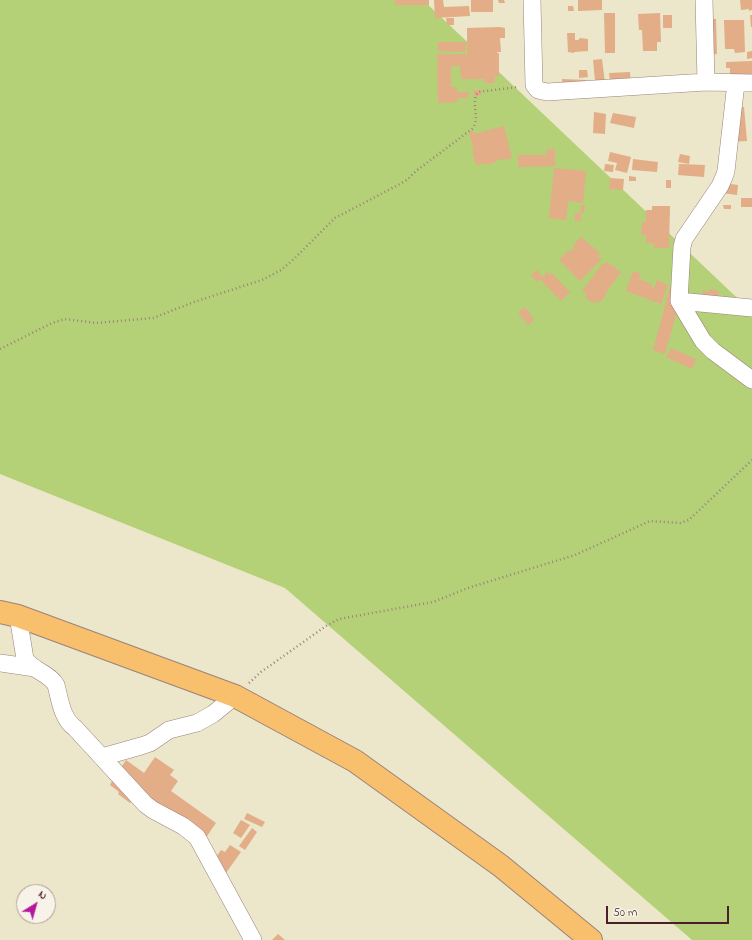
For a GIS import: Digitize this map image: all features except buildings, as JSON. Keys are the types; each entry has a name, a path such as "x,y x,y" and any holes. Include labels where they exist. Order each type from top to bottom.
{"highway":[{"path":"9,614 236,696 355,761 501,866 591,940"}],"street":[{"path":"532,0 534,85 538,90 547,92 706,82 744,84 726,171 720,186 684,239 682,247 679,301 703,341 713,352 752,380"},
{"path":"704,0 706,82"},
{"path":"679,301 752,308"},
{"path":"9,614 26,659 30,665 54,681 66,719 70,725 145,804 183,826 197,837 253,940"},
{"path":"0,663 35,668"},
{"path":"102,757 142,746 169,730 197,723 236,696"}],"path":[{"path":"0,349 65,318 96,322 153,318 194,302 262,280 281,270 294,259 335,218 400,184 472,129 476,122 475,98 478,92 534,85"},
{"path":"236,696 261,672 326,626 339,619 433,602 468,588 575,555 650,521 680,523 689,520 752,460"}],"green space":[{"path":"0,0 423,0 752,312 752,940 692,940 285,588 0,474"}]}
